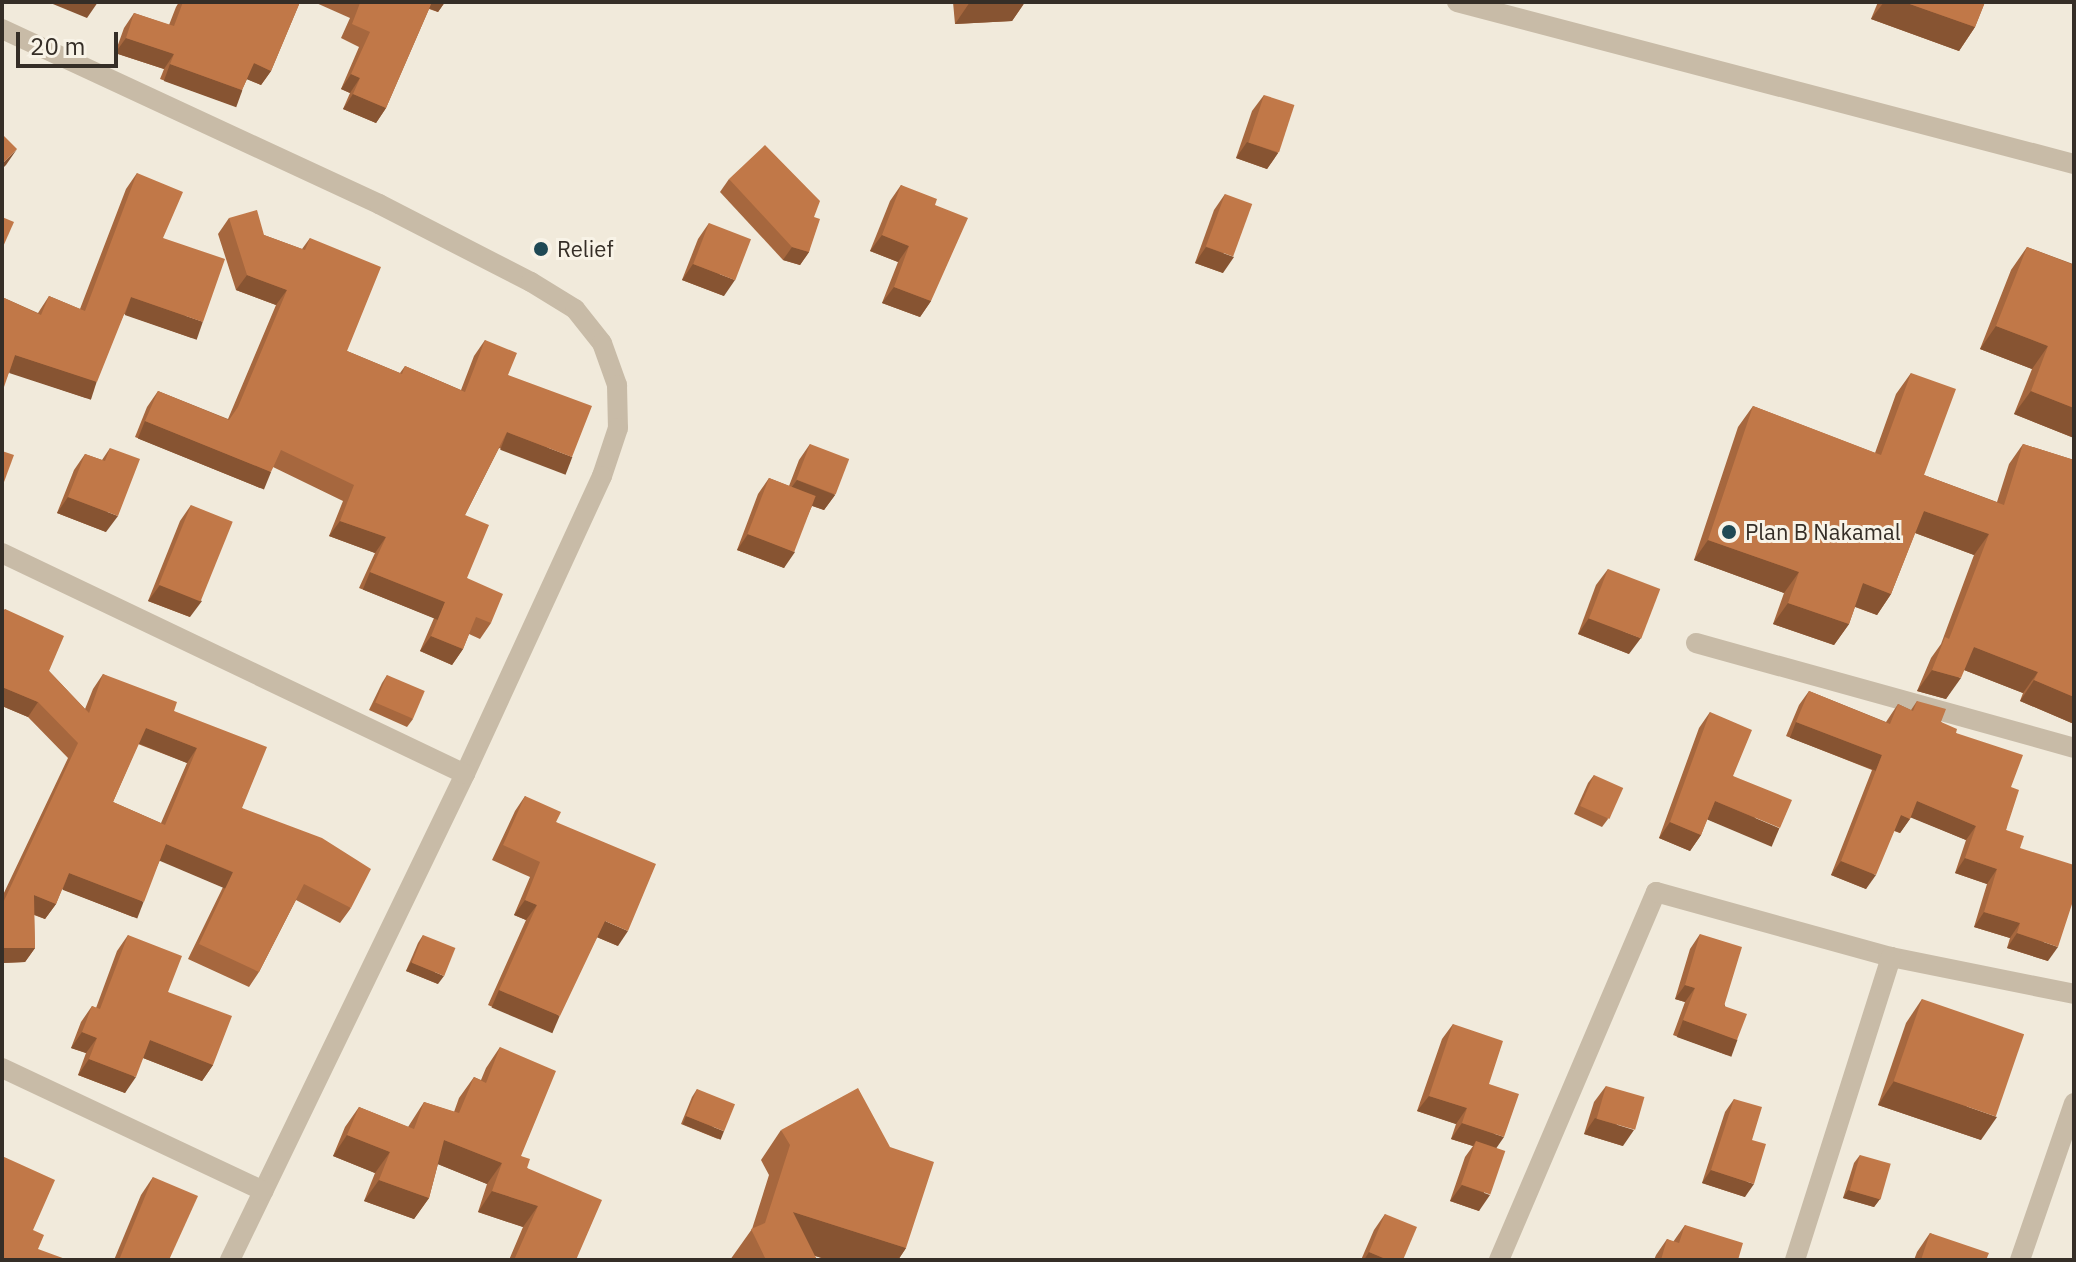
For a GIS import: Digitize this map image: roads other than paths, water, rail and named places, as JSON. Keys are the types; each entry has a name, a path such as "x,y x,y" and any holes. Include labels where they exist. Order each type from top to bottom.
{"street":[{"path":"1457,2 2074,164"},
{"path":"2,29 379,204 531,282 575,309 602,343 617,385 618,428 602,476 465,774 230,1260"},
{"path":"2,553 465,774"},
{"path":"1696,643 2074,748"},
{"path":"1499,1260 1656,892 1891,957 2074,994"},
{"path":"1795,1260 1891,957"},
{"path":"2,1068 263,1191"},
{"path":"2020,1260 2074,1103"}],"place":[{"name":"Relief","path":"541,249"},
{"name":"Plan B Nakamal","path":"1729,532"}]}
